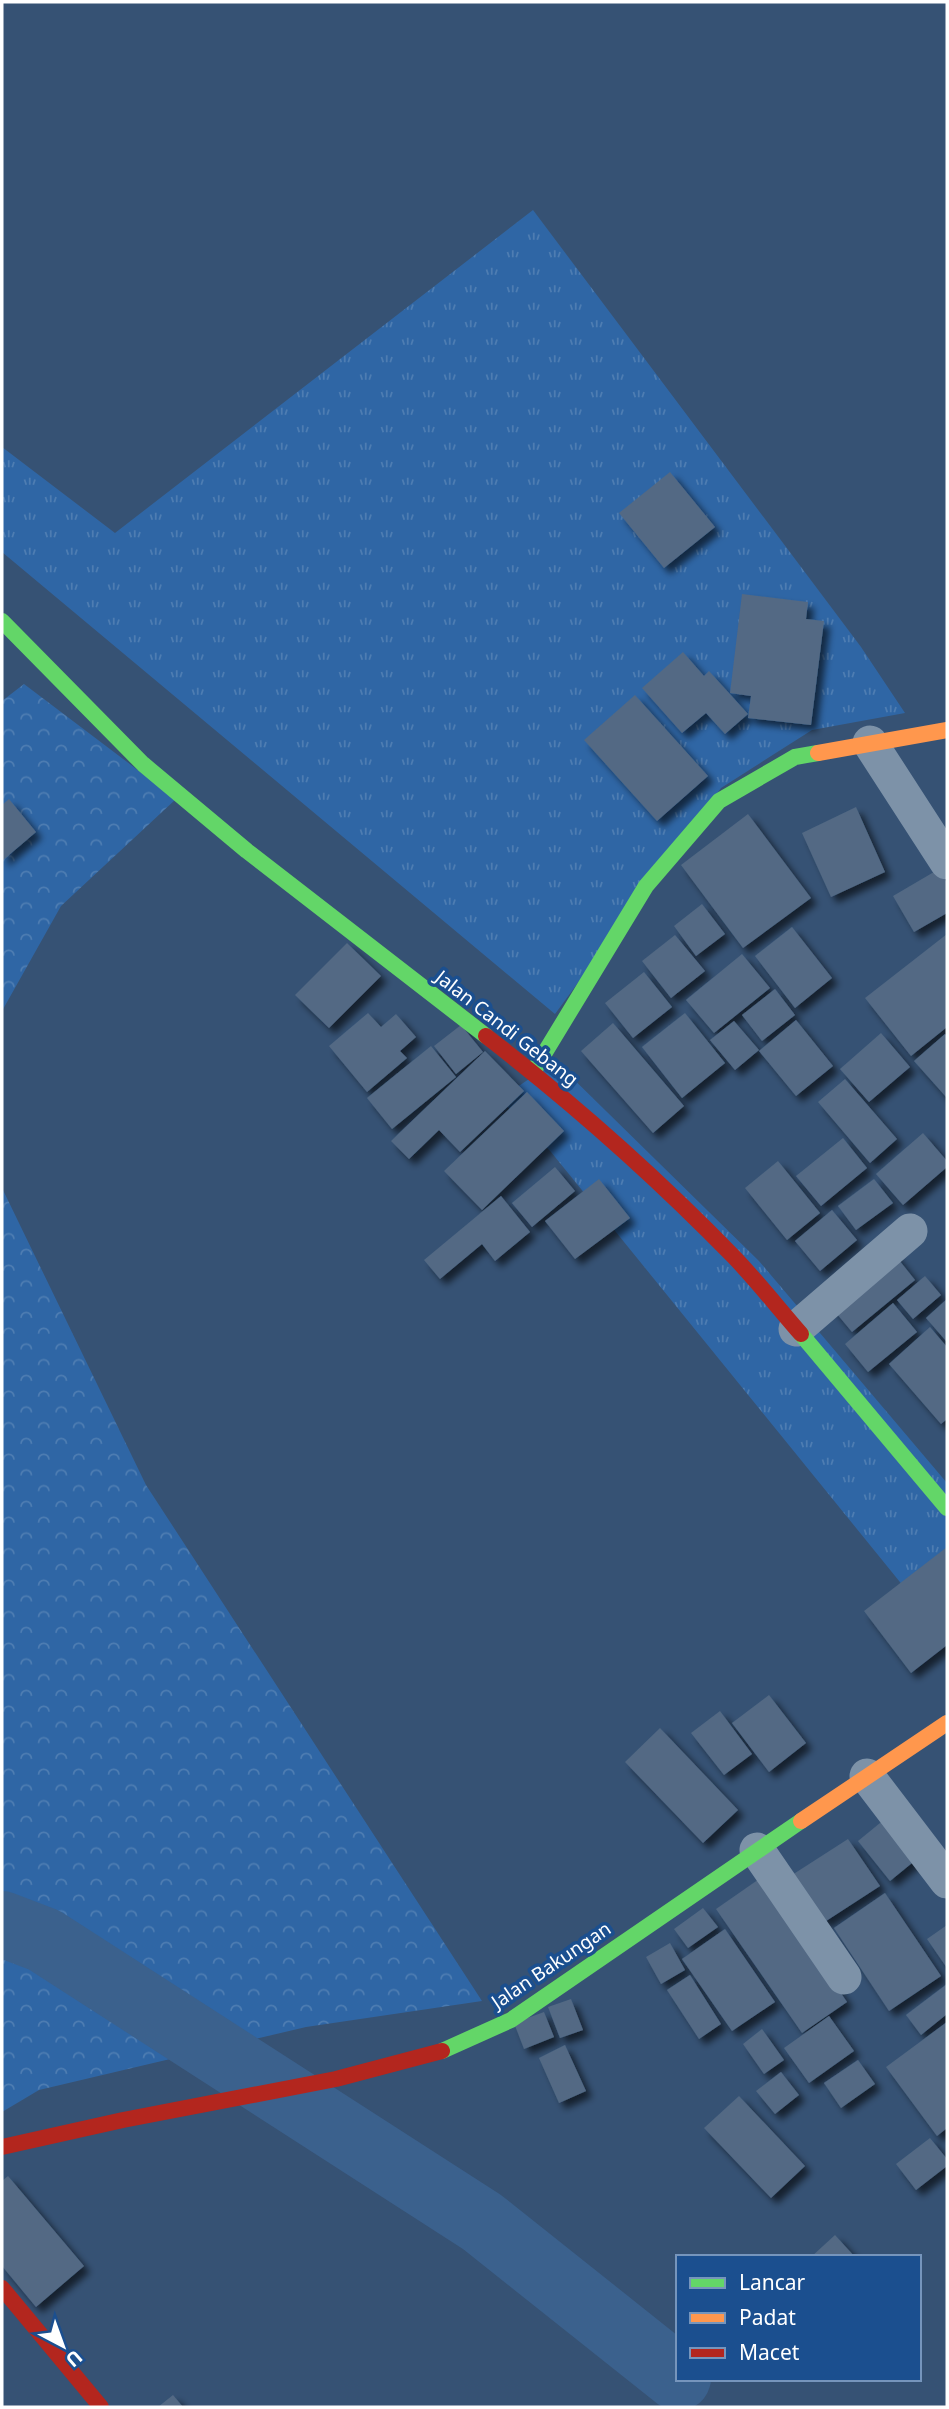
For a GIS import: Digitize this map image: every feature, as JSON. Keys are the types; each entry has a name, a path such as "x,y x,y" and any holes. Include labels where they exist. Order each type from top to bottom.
{"street":[{"name":"Jalan Candi Gebang","path":"2,621 143,764 258,860 533,1072 650,1174 736,1259 860,1402 947,1508"},
{"path":"533,1072 646,886 719,801 795,757 947,730"},
{"path":"870,743 947,862"},
{"path":"796,1329 910,1231"},
{"name":"Jalan Bakungan","path":"2,2147 123,2120 336,2079 439,2052 511,2020 947,1723"},
{"path":"867,1776 947,1881"},
{"path":"757,1850 844,1977"},
{"path":"2,2288 101,2407"}],"green space":[{"path":"533,210 861,647 905,713 812,730 721,788 555,1014 2,552 2,447 115,533"},
{"path":"24,684 176,799 61,906 2,1011 2,701"},
{"path":"555,1061 759,1261 947,1483 947,1640 551,1152 500,1099"},
{"path":"2,1188 146,1485 482,2001 306,2027 39,2090 2,2112"}],"building":[{"path":"670,472 715,527 664,568 619,513"},
{"path":"742,594 808,602 806,619 824,621 811,725 748,718 751,696 730,693"},
{"path":"683,652 704,676 709,671 748,714 725,734 706,713 682,733 642,688"},
{"path":"635,695 708,776 657,821 584,740"},
{"path":"9,799 36,832 2,861 2,805"},
{"path":"856,807 885,872 831,897 802,833"},
{"path":"748,814 811,898 743,948 681,865"},
{"path":"939,869 947,883 947,913 914,932 893,896"},
{"path":"702,904 725,934 696,956 674,926"},
{"path":"792,927 832,978 795,1008 755,956"},
{"path":"947,934 947,1027 911,1056 865,998"},
{"path":"675,935 705,971 671,998 642,961"},
{"path":"347,943 381,976 329,1028 295,995"},
{"path":"742,954 770,988 714,1033 686,1000"},
{"path":"644,972 672,1007 633,1038 605,1003"},
{"path":"775,989 795,1015 762,1041 742,1015"},
{"path":"368,1013 381,1027 396,1014 416,1037 400,1051 407,1058 367,1092 329,1046"},
{"path":"685,1013 725,1063 682,1098 642,1047"},
{"path":"796,1020 833,1066 796,1096 759,1051"},
{"path":"734,1021 759,1050 735,1070 710,1040"},
{"path":"613,1023 684,1106 653,1133 581,1051"},
{"path":"461,1025 483,1052 456,1074 434,1046"},
{"path":"881,1033 910,1067 869,1102 840,1069"},
{"path":"945,1034 947,1037 947,1098 914,1061"},
{"path":"431,1046 456,1077 392,1129 367,1098"},
{"path":"485,1051 524,1091 460,1152 439,1130 409,1159 391,1141"},
{"path":"845,1079 897,1139 870,1163 818,1102"},
{"path":"527,1092 564,1131 482,1210 444,1171"},
{"path":"923,1133 947,1161 947,1167 903,1205 876,1174"},
{"path":"843,1138 867,1168 821,1206 796,1176"},
{"path":"778,1161 820,1213 787,1240 745,1188"},
{"path":"555,1167 575,1191 532,1227 512,1203"},
{"path":"599,1179 630,1218 575,1259 545,1221"},
{"path":"874,1179 893,1203 856,1230 838,1206"},
{"path":"501,1196 530,1232 495,1261 482,1244 440,1279 424,1260"},
{"path":"832,1210 857,1240 820,1271 795,1241"},
{"path":"891,1250 915,1280 852,1332 827,1302"},
{"path":"925,1276 941,1295 913,1319 897,1300"},
{"path":"947,1299 947,1342 926,1318"},
{"path":"893,1303 917,1332 868,1372 845,1344"},
{"path":"930,1327 947,1347 947,1419 941,1424 889,1364"},
{"path":"947,1547 947,1645 911,1673 864,1611"},
{"path":"769,1695 806,1743 769,1772 732,1723"},
{"path":"720,1711 752,1754 724,1775 691,1733"},
{"path":"660,1728 738,1810 703,1843 625,1762"},
{"path":"891,1814 923,1854 890,1881 858,1841"},
{"path":"848,1839 880,1886 823,1923 792,1875"},
{"path":"762,1877 847,2002 802,2033 716,1909"},
{"path":"885,1893 941,1976 889,2011 834,1928"},
{"path":"703,1908 718,1927 688,1948 674,1929"},
{"path":"947,1925 947,1968 927,1939"},
{"path":"725,1929 775,2002 732,2031 682,1959"},
{"path":"670,1943 685,1970 661,1984 646,1957"},
{"path":"690,1975 721,2024 699,2039 667,1990"},
{"path":"947,1984 947,2014 921,2035 906,2015"},
{"path":"571,1999 583,2030 560,2038 548,2007"},
{"path":"544,2012 554,2037 524,2049 514,2023"},
{"path":"829,2016 854,2051 809,2083 784,2048"},
{"path":"947,2022 947,2128 937,2136 886,2067"},
{"path":"762,2029 784,2060 764,2074 743,2044"},
{"path":"565,2045 586,2091 559,2103 539,2058"},
{"path":"858,2060 875,2084 841,2108 824,2083"},
{"path":"781,2072 799,2095 775,2114 756,2091"},
{"path":"739,2096 805,2166 771,2198 704,2128"},
{"path":"930,2138 947,2159 947,2166 916,2190 896,2164"},
{"path":"8,2176 84,2266 36,2307 2,2266 2,2181"},
{"path":"835,2235 853,2255 813,2255"},
{"path":"173,2395 183,2407 158,2407"}],"waterway":[{"path":"2,1924 44,1940 482,2222 676,2376"}],"traffic: fast":[{"path":"2,621 143,764 247,851 486,1036"},
{"path":"533,1072 646,886 719,801 795,757 818,753"},
{"path":"801,1334 947,1508"},
{"path":"442,2051 511,2020 801,1821"}],"traffic: slow":[{"path":"818,753 947,730"},
{"path":"801,1821 947,1723"}],"traffic: jam":[{"path":"486,1036 583,1115 675,1199 743,1266 801,1334"},
{"path":"2,2147 123,2120 336,2079 442,2051"},
{"path":"2,2288 101,2407"}]}
